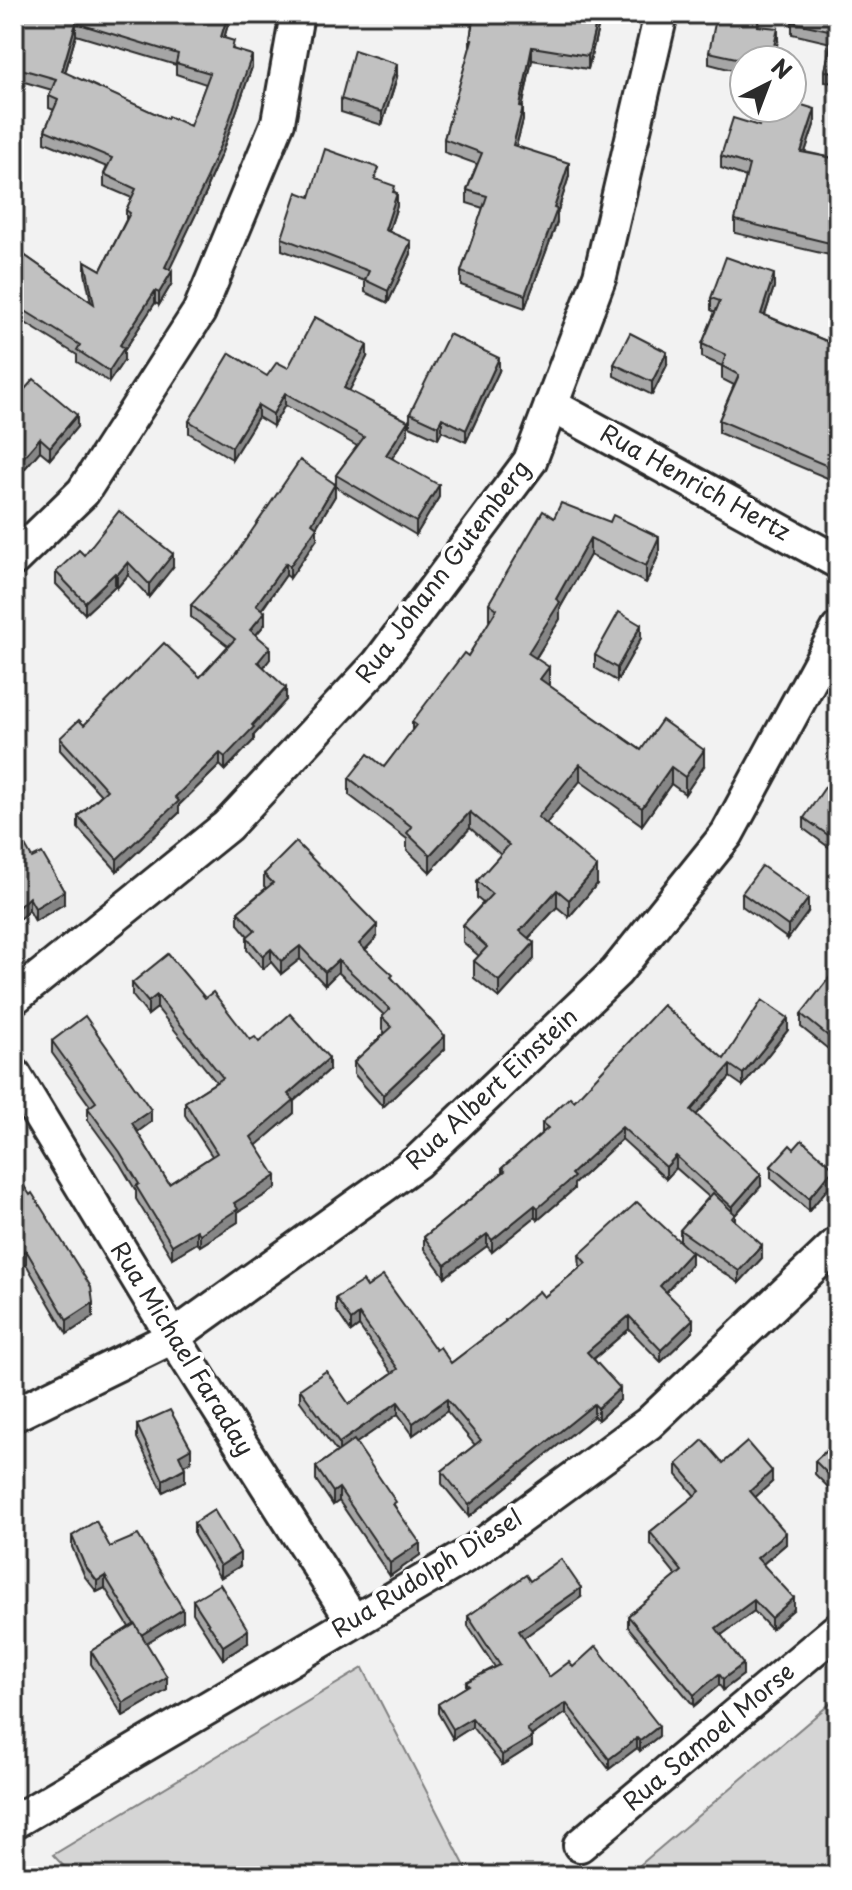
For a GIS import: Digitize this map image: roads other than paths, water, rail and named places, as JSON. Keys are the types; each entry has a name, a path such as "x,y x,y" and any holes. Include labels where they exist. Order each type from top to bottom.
{"street":[{"path":"14,559 83,492 199,312 278,122 297,14"},
{"name":"Rua Johann Gutemberg","path":"14,998 227,826 378,664 530,461 600,276 661,14"},
{"name":"Rua Henrich Hertz","path":"551,405 838,562"},
{"name":"Rua Albert Einstein","path":"14,1415 173,1337 417,1162 616,972 727,834 838,629"},
{"name":"Rua Michael Faraday","path":"14,1074 173,1337 353,1621"},
{"name":"Rua Rudolph Diesel","path":"14,1822 474,1551 649,1423 838,1243"},
{"name":"Rua Samoel Morse","path":"580,1845 838,1629"}]}
